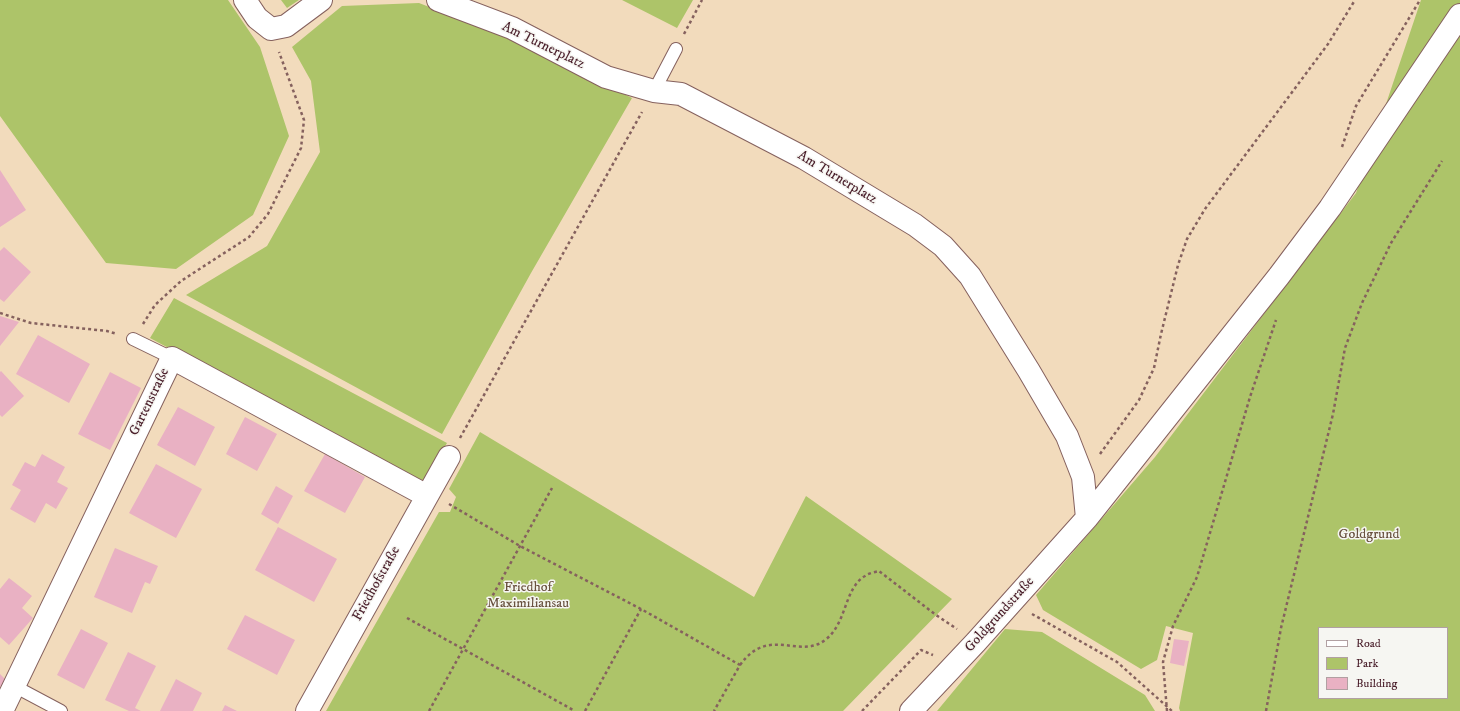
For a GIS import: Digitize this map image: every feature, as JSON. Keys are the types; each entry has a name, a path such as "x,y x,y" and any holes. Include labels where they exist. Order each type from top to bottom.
{"street":[{"path":"245,0 257,18 271,29 286,26 321,0"},
{"name":"Am Turnerplatz","path":"438,0 512,28 606,77 654,91 681,94 804,158 914,225 943,246 970,276 1029,371 1067,436 1083,477 1087,518"},
{"name":"Goldgrundstraße","path":"911,711 976,642 1087,518 1279,276 1330,208 1460,15"},
{"name":"Gartenstraße","path":"2,711 172,358 427,496"},
{"name":"Friedhofstraße","path":"307,711 449,458"}],"lane":[{"path":"654,91 676,49"},
{"path":"133,339 172,358"},
{"path":"14,686 61,711"}],"path":[{"path":"676,49 702,0"},
{"path":"1083,477 1139,400 1154,368 1178,265 1187,239 1205,209 1328,44 1355,0"},
{"path":"1341,150 1356,106 1420,0"},
{"path":"0,313 31,323 107,331 133,339 155,305 181,281 249,237 268,214 302,148 304,120 271,29"},
{"path":"449,458 654,91"},
{"path":"1266,711 1281,628 1333,414 1345,348 1362,303 1391,243 1442,161"},
{"path":"1167,711 1163,662 1173,626 1197,577 1250,397 1277,316"},
{"path":"429,711 552,488"},
{"path":"427,496 452,506 520,546 641,609 740,665"},
{"path":"714,711 746,657 762,647 777,644 808,647 825,640 832,634 841,619 852,591 858,582 864,576 879,571 936,615 976,642"},
{"path":"1012,602 1117,662 1172,711"},
{"path":"585,711 641,609"},
{"path":"407,618 575,711"},
{"path":"862,711 922,650 955,665"}],"green space":[{"path":"0,0 228,0 260,47 289,136 253,215 176,269 106,263 0,116"},
{"path":"281,0 299,0 287,8"},
{"path":"622,0 693,0 677,28"},
{"name":"Goldgrund","path":"1421,0 1460,0 1460,711 1180,711 1179,708 1193,633 1166,626 1157,660 1141,669 1043,610 1036,595 1155,457 1356,193"},
{"path":"419,3 514,40 632,98 531,273 442,434 186,295 267,246 320,152 311,81 292,47 342,6"},
{"path":"174,298 447,443 422,485 150,338"},
{"name":"Friedhof Maximiliansau","path":"480,432 754,597 806,496 952,599 843,711 326,711 439,512 450,512 456,497 449,489"},
{"path":"1005,629 1042,632 1145,695 1155,711 937,711"}],"building":[{"path":"0,170 26,210 0,227"},
{"path":"4,247 31,272 4,302 0,299 0,251"},
{"path":"0,316 19,322 0,346"},
{"path":"38,335 90,364 69,403 16,374"},
{"path":"1,371 24,396 2,417 0,415"},
{"path":"110,372 141,388 110,450 78,434"},
{"path":"178,407 215,427 195,466 157,445"},
{"path":"245,417 277,434 257,471 226,454"},
{"path":"42,454 65,467 57,482 68,488 56,509 46,503 35,523 10,509 21,490 12,485 25,462 35,467"},
{"path":"325,454 365,477 345,513 304,491"},
{"path":"156,464 202,489 176,538 129,513"},
{"path":"276,486 293,496 278,524 261,514"},
{"path":"278,527 337,559 314,602 255,570"},
{"path":"115,548 158,566 150,584 145,582 132,613 94,597"},
{"path":"9,578 32,596 22,608 33,618 9,645 0,637 0,589"},
{"path":"245,615 295,640 277,675 227,649"},
{"path":"81,629 108,643 84,689 57,675"},
{"path":"1174,639 1189,641 1184,666 1170,663"},
{"path":"128,652 156,666 135,708 141,711 129,711 105,700"},
{"path":"0,674 6,680 0,687"},
{"path":"176,679 202,693 193,711 160,711"},
{"path":"225,705 237,711 222,711"}]}
